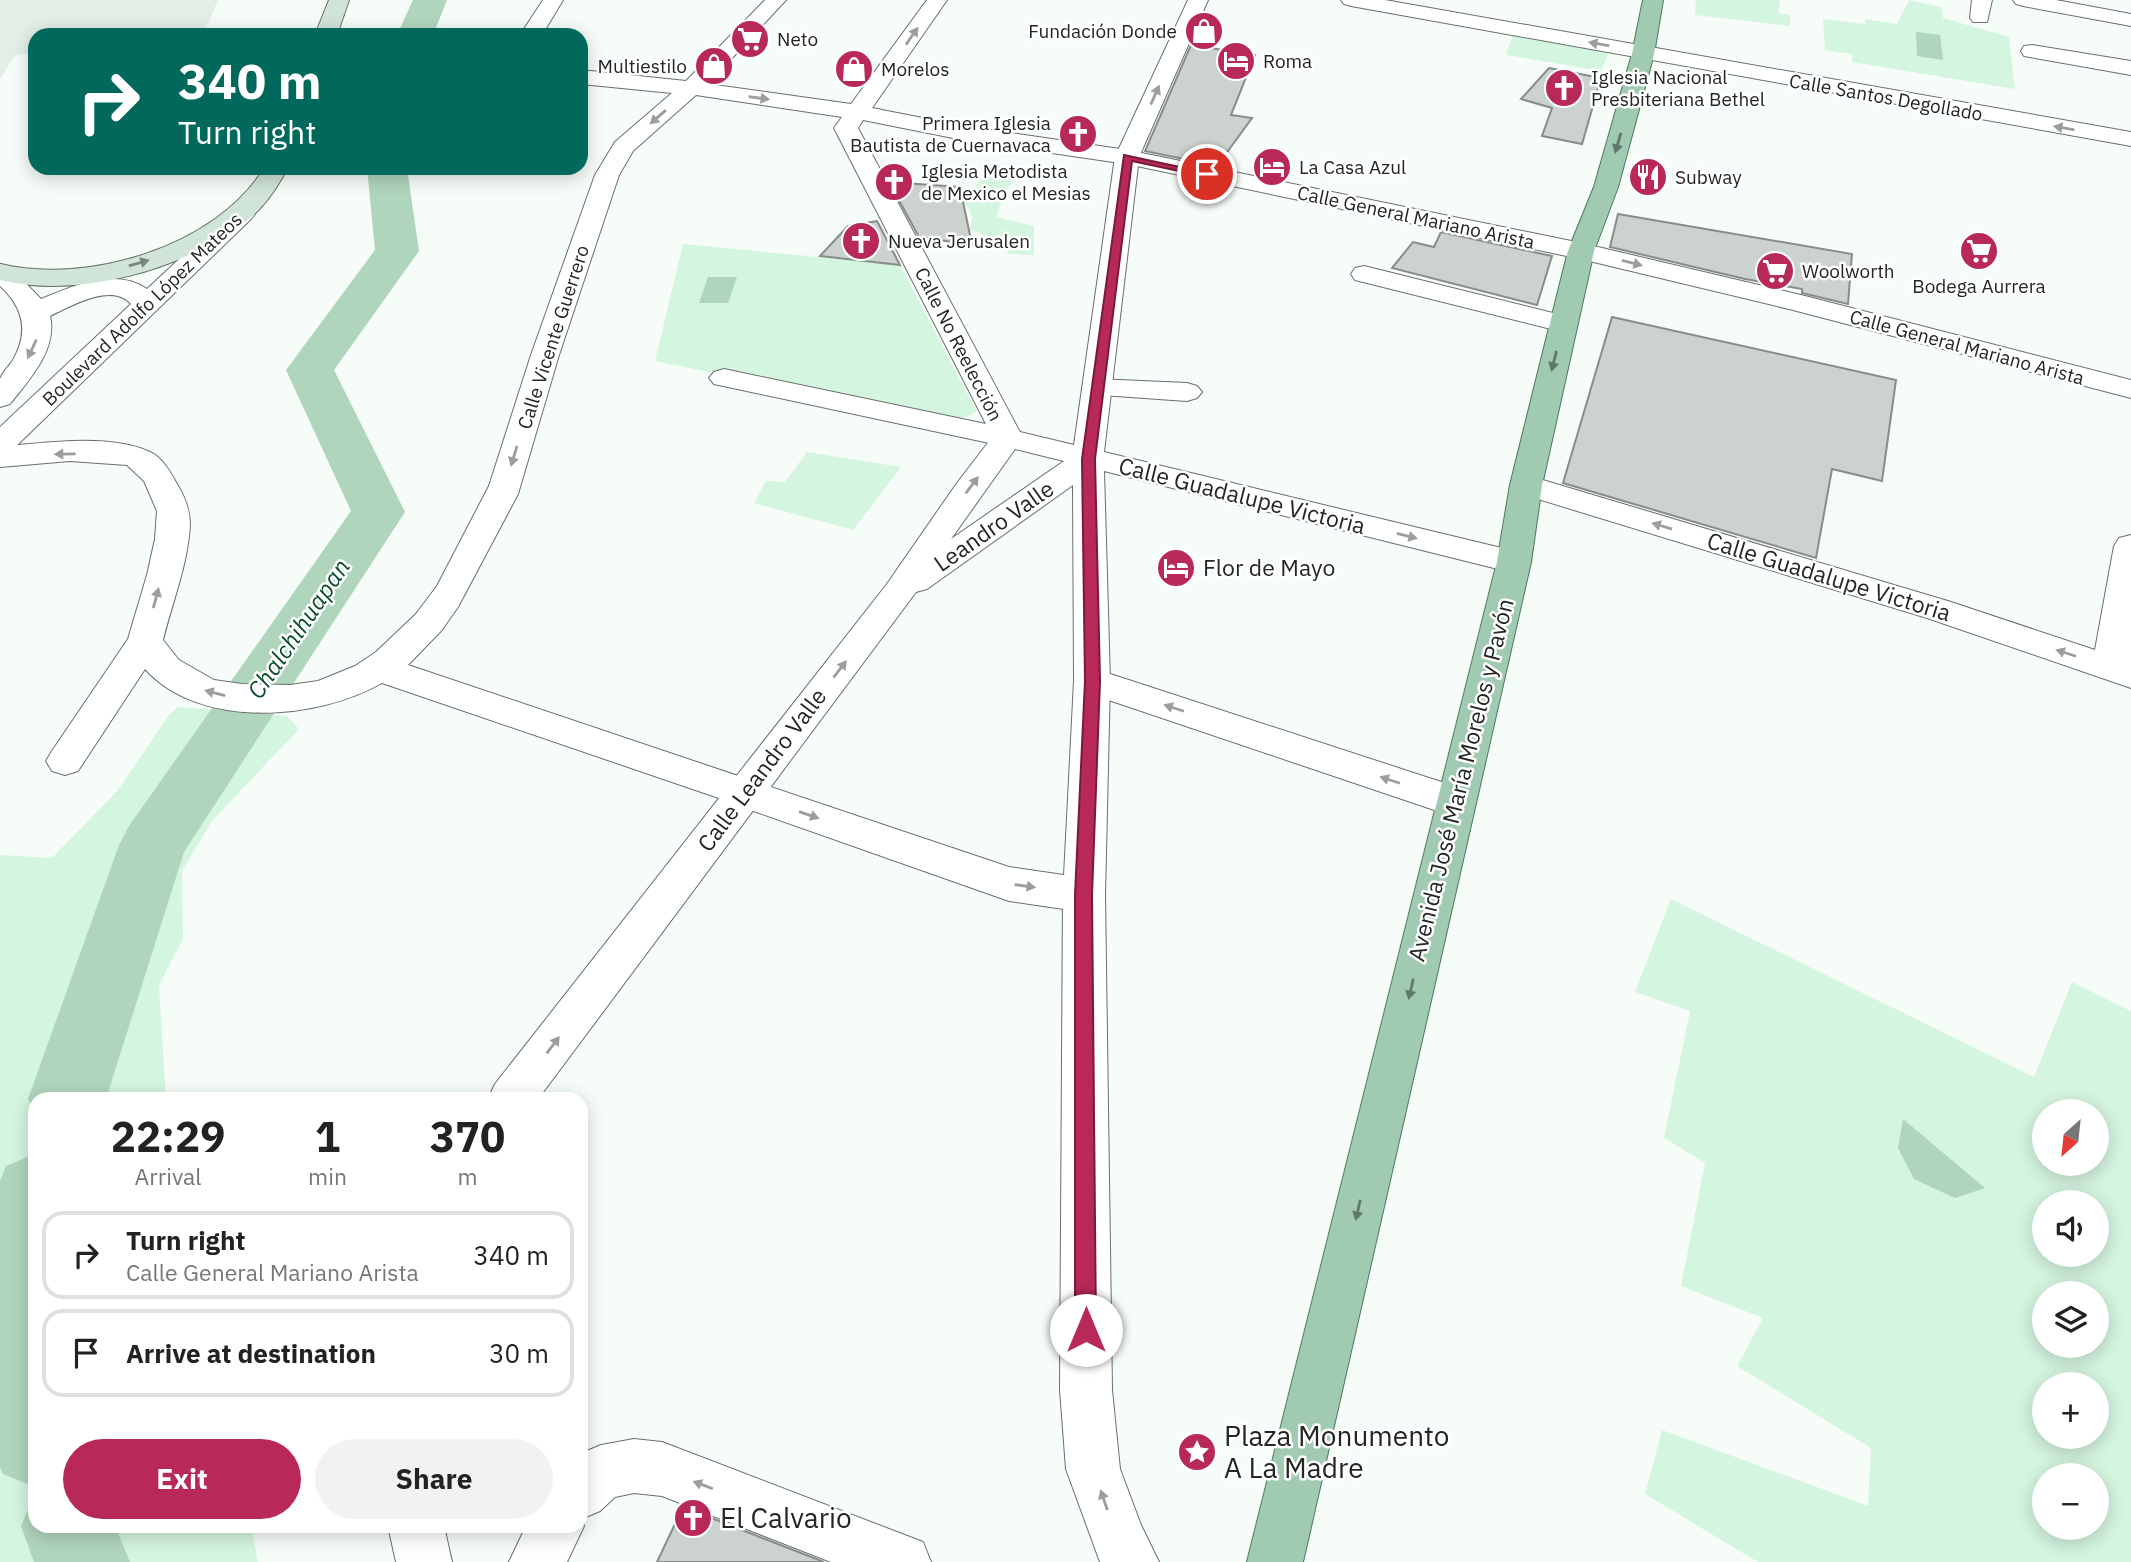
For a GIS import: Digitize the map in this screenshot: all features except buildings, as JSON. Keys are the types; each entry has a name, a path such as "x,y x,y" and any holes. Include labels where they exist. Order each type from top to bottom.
{"main road":[{"path":"329,28 339,0"},
{"name":"Avenida José María Morelos y Pavón","path":"1275,1562 1514,562 1526,485 1563,324 1581,251 1606,187 1643,54 1653,0"},
{"name":"Boulevard Adolfo López Mateos","path":"242,214 262,195 272,175"},
{"path":"0,272 37,279 101,273 170,254 242,214"}],"street":[{"path":"535,28 553,0"},
{"name":"Calle Vicente Guerrero","path":"366,677 419,634 447,597 504,489 545,356 607,175 623,147 691,88 776,0"},
{"name":"Calle No Reelección","path":"937,0 846,128 1008,438"},
{"path":"1131,1562 1119,1541 1093,1469 1086,1390 1084,895 1093,681 1088,459 1127,158 1198,0"},
{"name":"Calle Santos Degollado","path":"1351,0 2131,139"},
{"path":"2023,0 2131,20"},
{"path":"2032,51 2131,68"},
{"name":"Calle General Mariano Arista","path":"588,78 691,88 859,112 963,133 1127,158 1581,251 1795,302 2131,389"},
{"name":"Boulevard Adolfo López Mateos","path":"0,444 145,303 242,214"},
{"path":"0,272 23,290 36,312 38,329 36,347 0,398"},
{"path":"1364,274 1563,324"},
{"path":"36,312 85,291 108,287 129,288 141,295 145,303"},
{"name":"Calle Guadalupe Victoria","path":"724,378 1008,438 1514,562"},
{"path":"1097,388 1187,392"},
{"name":"Calle Leandro Valle","path":"516,1092 734,789 899,592 968,490 1008,438"},
{"path":"0,457 115,453 140,459 156,474 173,511 150,651 65,761"},
{"name":"Leandro Valle","path":"899,592 1088,459"},
{"name":"Calle Guadalupe Victoria","path":"1526,485 1939,610 2121,671"},
{"path":"2121,671 2131,546"},
{"path":"150,651 173,677 197,688 229,697 281,699 312,695 366,677 734,789 1009,884 1084,895"},
{"path":"1093,681 1455,802"},
{"path":"588,1485 601,1472 634,1465 662,1469 904,1562"},
{"path":"418,1533 424,1562"},
{"path":"537,1562 552,1533"}],"shaded area":[{"path":"0,0 218,0 206,28 28,28 28,54 15,55 0,79"},
{"path":"1696,0 1780,0 1778,13 1790,15 1790,26 1695,15"},
{"path":"1909,0 1941,7 1943,18 2009,37 2015,89 1852,62 1852,54 1825,50 1823,19 1865,24 1865,19 1897,24"},
{"path":"1514,32 1611,48 1601,71 1506,55"},
{"path":"1916,32 1940,35 1943,60 1917,56"},
{"path":"987,169 1005,171 1004,175 1016,177 1006,191 996,217 1034,226 1034,255 1008,254 1007,251 974,245 983,234 970,230 972,217 961,192 973,191"},
{"path":"683,244 900,265 977,412 954,422 655,361"},
{"path":"708,277 737,277 728,303 699,303"},
{"path":"807,452 901,467 853,530 754,503 766,481 785,482"},
{"path":"178,707 287,716 299,729 212,821 182,871 183,939 159,985 166,1092 28,1092 28,1533 252,1533 258,1562 0,1562 0,855 52,858 118,790 169,715"},
{"path":"1671,899 2034,1077 2072,982 2131,1011 2131,1562 1758,1562 1645,1494 1662,1430 1868,1506 1871,1448 1737,1366 1763,1318 1681,1286 1705,1163 1664,1138 1690,1011 1635,992"},
{"path":"1903,1119 1985,1188 1955,1198 1914,1179 1898,1148"}],"waterway":[{"name":"Chalchihuapan","path":"418,28 430,0"},
{"name":"Chalchihuapan","path":"69,1092 153,845 378,512 310,370 397,251 388,175"},
{"name":"Chalchihuapan","path":"0,1296 28,1214"},
{"name":"Chalchihuapan","path":"0,1353 28,1424"},
{"name":"Chalchihuapan","path":"71,1533 82,1562"}],"place":[{"name":"Fundación Donde","path":"1204,31"},
{"name":"Neto","path":"750,39"},
{"name":"Roma","path":"1236,61"},
{"name":"Multiestilo","path":"714,66"},
{"name":"Morelos","path":"854,69"},
{"name":"Iglesia Nacional Presbiteriana Bethel","path":"1564,88"},
{"name":"Primera Iglesia Bautista de Cuernavaca","path":"1078,134"},
{"name":"La Casa Azul","path":"1272,167"},
{"name":"Subway","path":"1648,177"},
{"name":"Iglesia Metodista de Mexico el Mesias","path":"894,182"},
{"name":"Nueva Jerusalen","path":"861,241"},
{"name":"Bodega Aurrera","path":"1979,251"},
{"name":"Woolworth","path":"1775,271"},
{"name":"Flor de Mayo","path":"1176,568"},
{"name":"Plaza Monumento A La Madre","path":"1197,1452"},
{"name":"El Calvario","path":"693,1518"}],"route":[{"path":"1086,1330 1084,895 1093,681 1088,459 1127,158 1207,174"}]}
